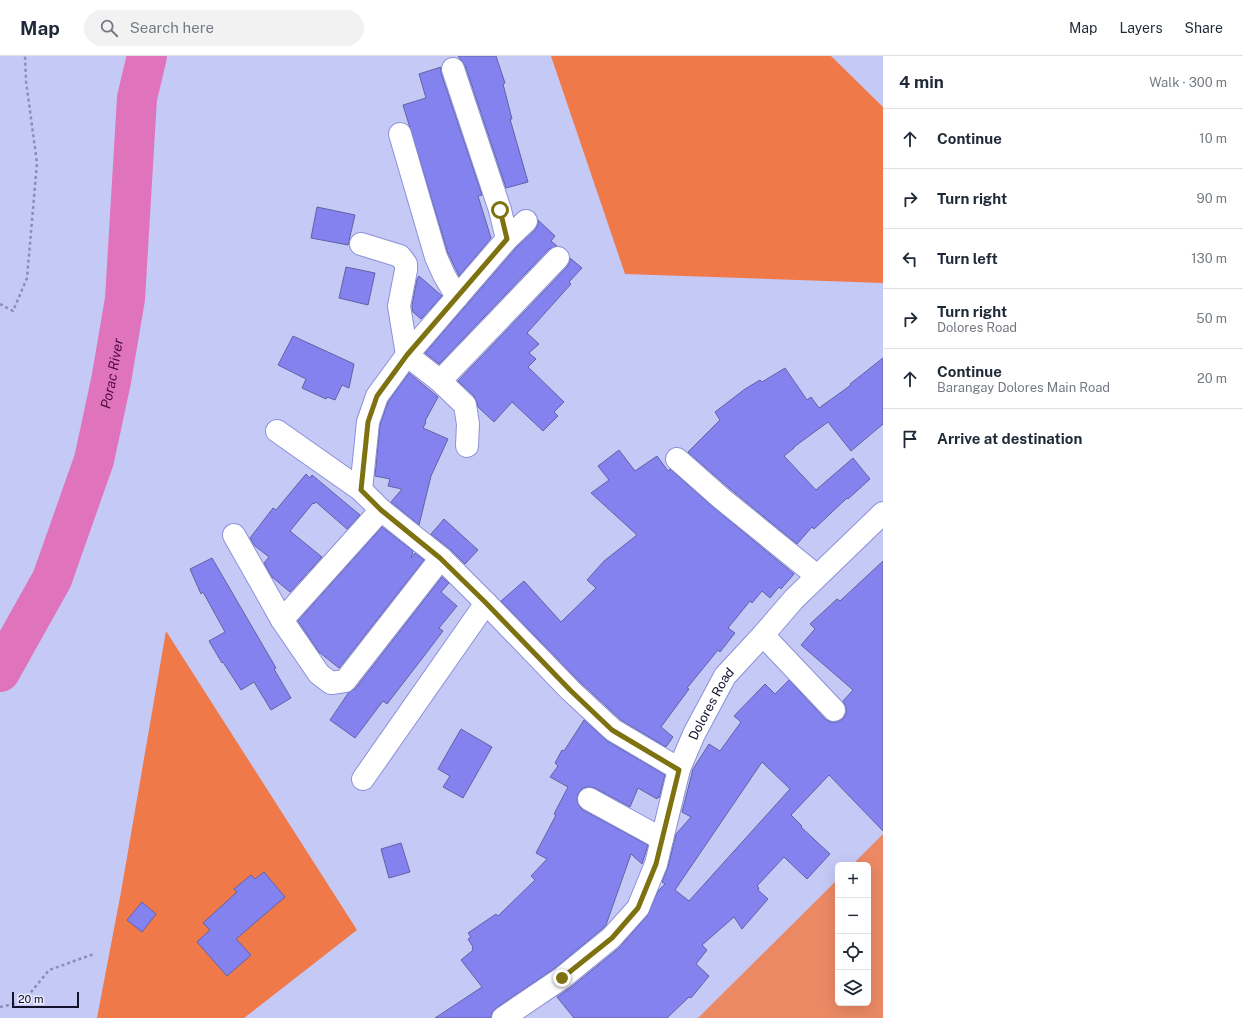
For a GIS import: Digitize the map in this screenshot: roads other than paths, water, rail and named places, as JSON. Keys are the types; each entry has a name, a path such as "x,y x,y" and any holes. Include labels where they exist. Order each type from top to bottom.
{"street":[{"path":"453,69 500,210 507,239"},
{"path":"400,134 436,257 457,298"},
{"path":"361,490 368,422 377,396 407,355 507,239 526,221"},
{"path":"361,244 400,256 406,264 399,306 407,355 440,381 465,405 468,424 467,446"},
{"path":"440,381 558,258"},
{"path":"277,431 361,490 381,510 440,558 570,690 612,730 679,770"},
{"path":"677,460 817,576"},
{"path":"282,620 381,510"},
{"name":"Dolores Road","path":"503,1018 562,978 612,938 638,908 656,864 679,770 694,734 725,676 794,599 883,513"},
{"path":"234,535 282,620 319,674 331,683 345,681 440,558"},
{"path":"363,779 486,603"},
{"path":"763,635 834,710"},
{"path":"589,799 662,839"}],"waterway":[{"name":"Porac River","path":"0,672 52,579 94,460 111,381 125,299 137,98 147,56"}]}
